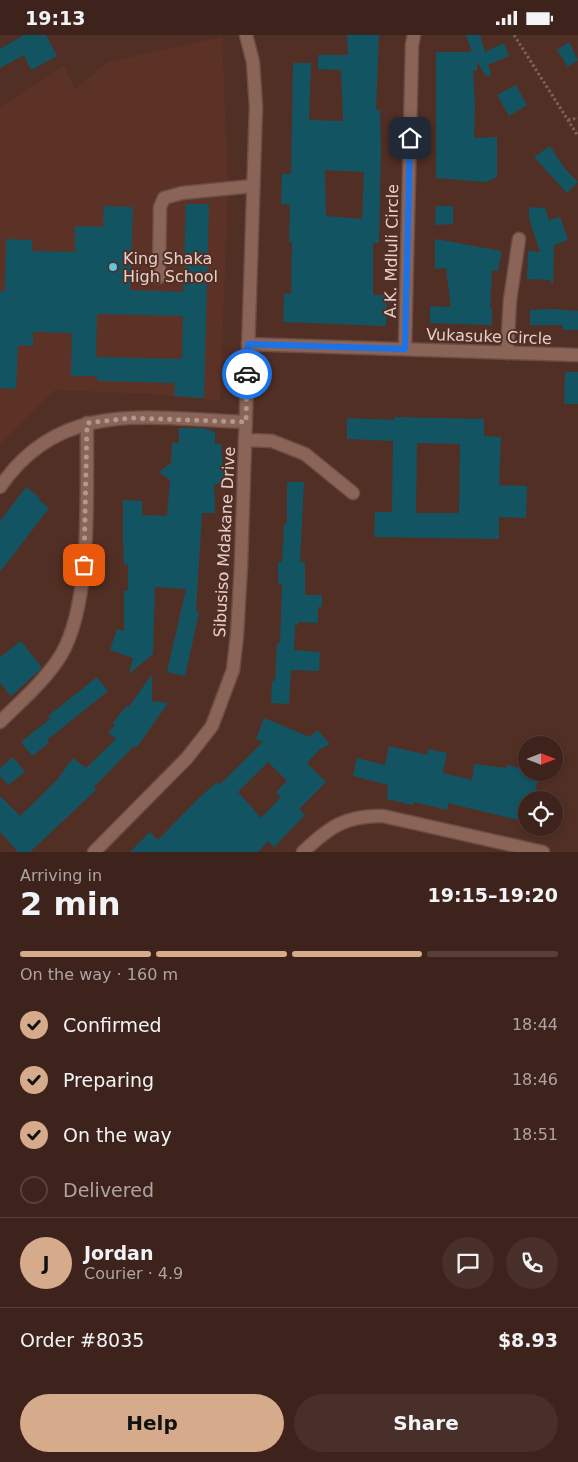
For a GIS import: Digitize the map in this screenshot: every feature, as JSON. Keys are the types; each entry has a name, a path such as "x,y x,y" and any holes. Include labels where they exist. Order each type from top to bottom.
{"street":[{"name":"Sibusiso Mdakane Drive","path":"94,852 187,758 212,726 233,670 237,635 246,422 256,107 253,62 246,35"},
{"name":"A.K. Mdluli Circle","path":"405,349 412,45 414,35"},
{"path":"158,277 160,207 164,198 182,193 253,186"},
{"path":"507,353 510,300 519,239"},
{"name":"Vukasuke Circle","path":"248,344 578,355"},
{"path":"0,487 26,455 63,431 87,423 131,418 246,422"},
{"path":"0,722 47,675 62,654 73,631 84,565 87,423"},
{"path":"245,440 272,441 305,454 353,493"},
{"path":"303,852 337,824 350,818 383,816 543,852"}],"path":[{"path":"514,35 578,135"},
{"path":"568,120 578,118"}],"shaded area":[{"name":"King Shaka High School","path":"222,37 228,188 220,401 153,394 55,390 0,444 0,108 64,66 75,89 108,62"}],"building":[{"path":"24,35 46,35 57,56 31,70 24,55 0,68 0,49"},
{"path":"347,35 379,35 376,110 380,110 381,145 379,243 373,243 373,295 387,295 386,326 283,322 284,293 291,294 292,242 289,242 290,205 281,204 282,174 291,174 293,63 311,63 309,120 343,121 341,70 318,69 318,55 348,55","holes":["325,170 364,172 362,219 326,216"]},
{"path":"466,35 480,35 485,52 504,43 509,56 488,65 491,75 486,77 477,61 477,70 473,71 474,138 497,137 497,177 486,182 436,178 436,52 472,52"},
{"path":"569,42 578,60 568,67 557,50"},
{"path":"516,85 527,105 509,116 497,95"},
{"path":"550,146 565,169 578,182 567,193 534,157"},
{"path":"186,204 209,204 204,398 174,396 175,383 97,381 97,376 71,376 72,333 33,332 33,346 18,345 16,389 0,388 0,291 5,291 6,239 32,240 32,251 75,252 75,226 103,227 104,206 133,207 130,290 183,292","holes":["97,314 183,316 182,359 96,357"]},
{"path":"436,206 453,206 453,224 435,225"},
{"path":"529,207 545,208 549,220 560,217 568,240 554,245 553,285 550,280 527,279 528,251 540,252 529,218"},
{"path":"435,239 502,251 498,271 492,270 490,308 492,308 492,325 430,323 430,306 451,307 446,268 435,269"},
{"path":"530,310 578,311 578,330 563,330 563,325 530,325"},
{"path":"565,372 578,372 578,404 564,404"},
{"path":"394,417 484,419 484,436 501,437 499,485 527,486 526,518 499,517 499,539 374,537 375,512 392,512 393,441 347,439 347,418 394,420","holes":["417,443 460,444 459,513 416,513"]},
{"path":"179,428 203,428 215,432 215,444 221,444 224,484 214,484 215,513 202,513 196,611 199,612 185,676 167,672 186,589 155,587 153,654 129,674 133,658 110,650 117,629 124,631 124,591 128,590 128,564 124,565 123,500 142,501 142,515 167,516 170,480 159,472 171,463 172,443 179,443"},
{"path":"287,482 304,482 300,562 305,562 305,595 322,595 322,607 318,607 318,623 298,622 298,625 295,625 294,650 320,652 319,671 291,670 289,704 271,703 272,681 275,681 277,643 280,643 282,584 278,584 278,562 282,562 284,524 287,524"},
{"path":"26,487 49,508 0,572 0,521"},
{"path":"21,641 42,668 11,696 0,683 0,657"},
{"path":"152,674 152,701 168,703 137,747 134,746 94,787 96,790 30,852 18,852 0,832 0,796 20,816 57,780 73,758 86,768 116,739 108,732 115,725 113,723 126,706 129,707"},
{"path":"97,677 108,691 47,740 49,743 32,756 21,742 50,719 48,716"},
{"path":"264,718 310,737 317,730 330,744 319,750 307,763 326,782 299,809 305,815 274,847 268,841 258,852 130,852 150,832 158,840 200,797 217,782 219,785 263,742 256,739","holes":["268,762 287,781 276,792 281,797 261,818 238,792"]},
{"path":"389,746 427,755 428,749 447,753 443,773 472,780 474,764 506,768 507,765 518,767 518,781 538,781 535,791 518,791 518,820 448,803 447,810 414,802 413,805 387,799 388,785 353,776 357,758 385,765"},
{"path":"13,757 25,772 8,785 0,776 0,768"}],"way so far":[{"path":"84,565 87,423 131,418 246,422 247,374"}],"place":[{"name":"King Shaka High School","path":"113,267"}],"route":[{"path":"247,374 248,344 405,349 410,138"}]}
